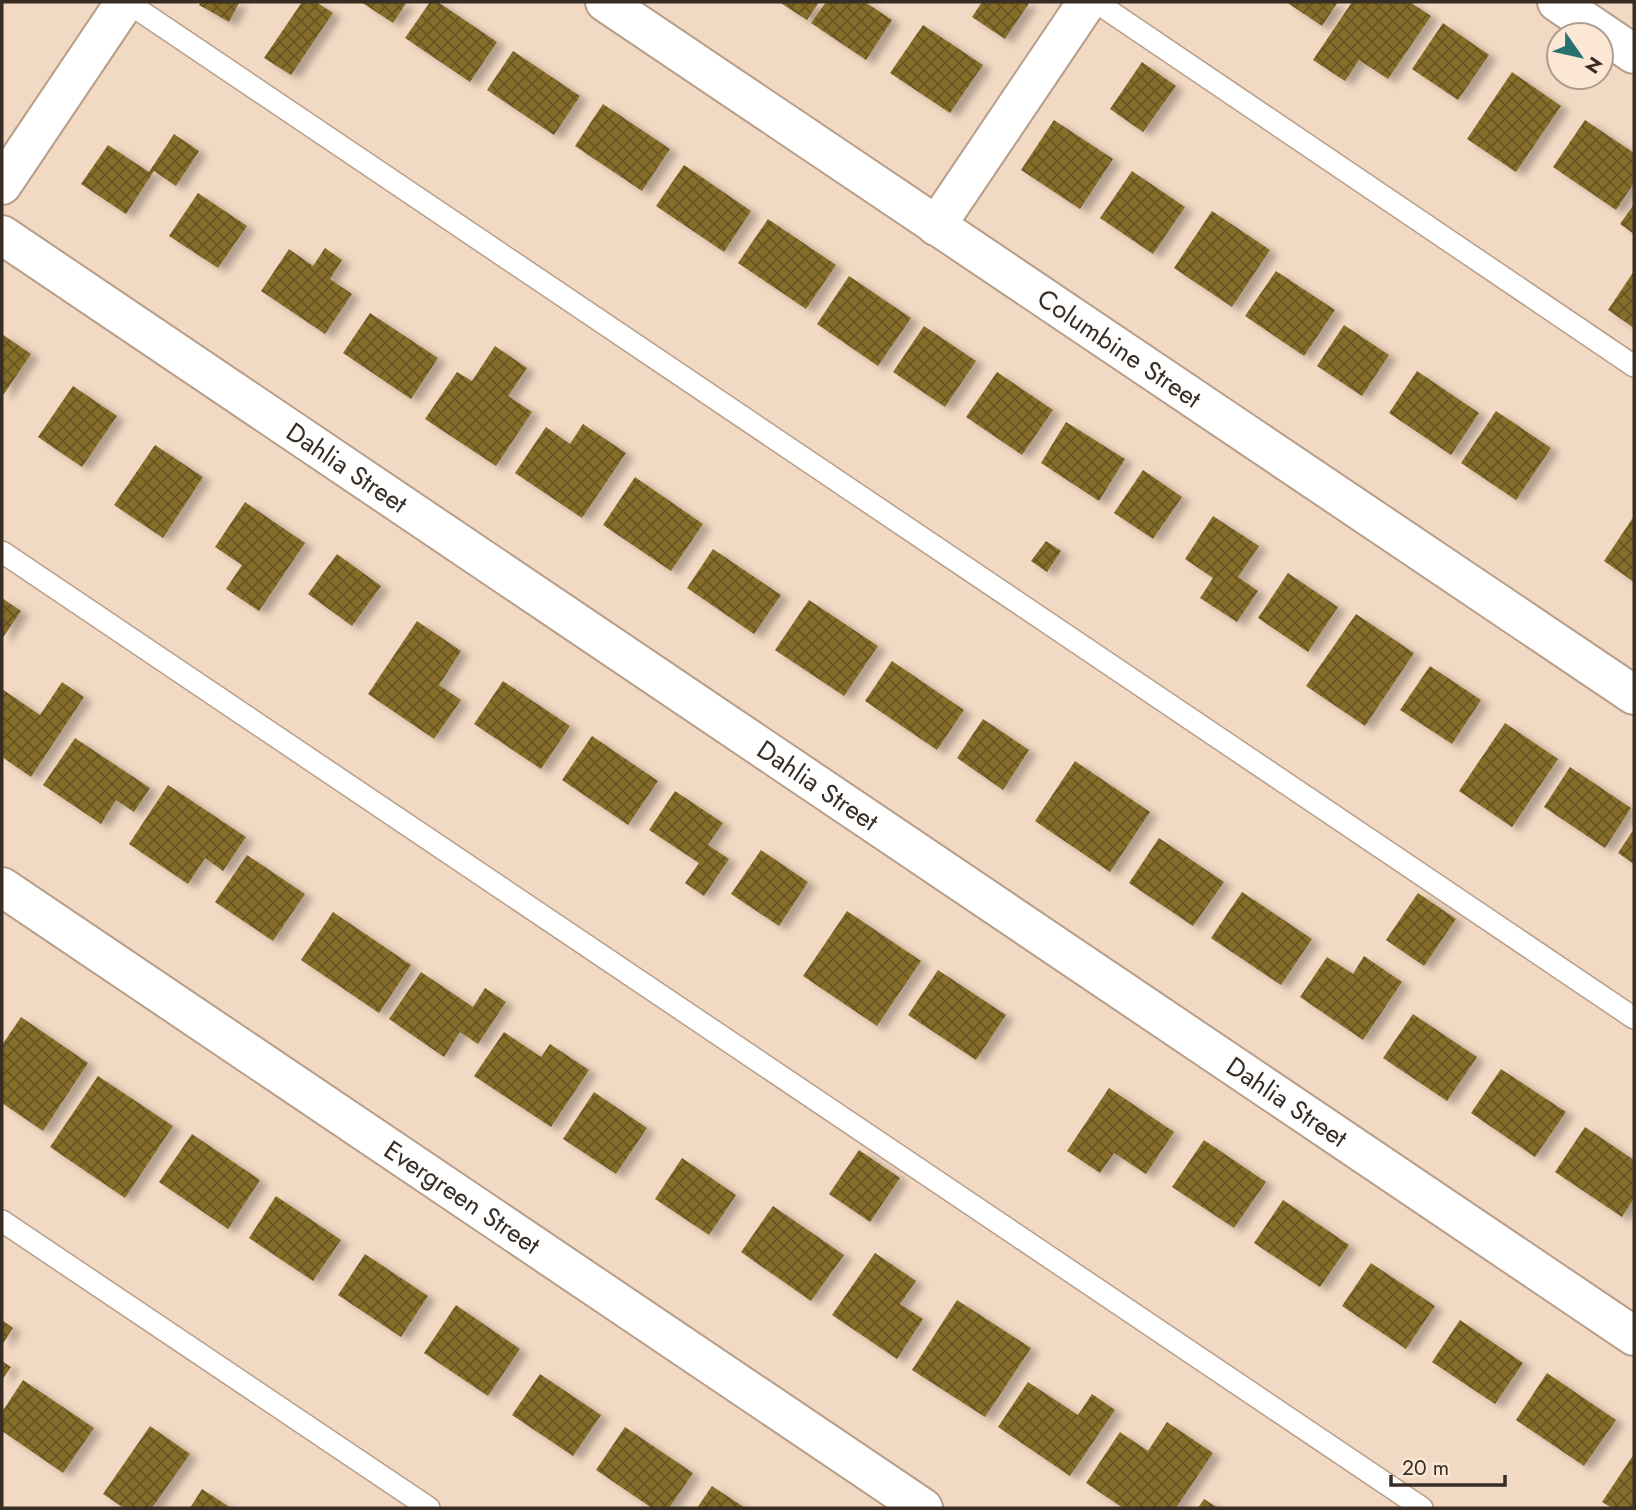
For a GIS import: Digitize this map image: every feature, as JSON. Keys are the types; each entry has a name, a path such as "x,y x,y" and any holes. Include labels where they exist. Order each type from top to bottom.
{"street":[{"path":"2,185 126,2"},
{"name":"Columbine Street","path":"605,2 1634,695"},
{"path":"936,226 1087,2"},
{"path":"1557,2 1634,54"},
{"name":"Dahlia Street","path":"2,235 1634,1336"},
{"name":"Evergreen Street","path":"2,887 923,1508"}],"lane":[{"path":"126,2 1634,1018"},
{"path":"1096,2 1634,366"},
{"path":"2,552 1422,1508"},
{"path":"2,1221 429,1508"}],"building":[{"path":"201,2 239,3 229,22 199,5"},
{"path":"302,2 316,2 333,13 291,75 264,58"},
{"path":"361,2 407,2 393,23"},
{"path":"430,2 438,2 497,42 470,82 405,38"},
{"path":"779,2 819,2 807,20"},
{"path":"826,2 865,2 892,20 866,60 811,23"},
{"path":"982,2 1030,2 1005,39 972,17"},
{"path":"1286,2 1338,2 1322,26"},
{"path":"1352,2 1410,2 1431,16 1388,79 1359,60 1345,81 1313,60"},
{"path":"1443,23 1489,55 1458,100 1412,69"},
{"path":"923,25 983,65 950,113 890,73"},
{"path":"513,51 580,96 554,135 487,90"},
{"path":"1142,62 1176,86 1143,132 1110,109"},
{"path":"1512,72 1561,106 1516,172 1467,139"},
{"path":"603,104 670,149 642,191 575,146"},
{"path":"1054,120 1113,159 1080,209 1021,170"},
{"path":"1585,120 1634,153 1634,183 1616,210 1553,167"},
{"path":"174,134 199,151 176,186 154,171 126,214 81,184 108,145 149,172"},
{"path":"684,165 751,211 724,252 656,206"},
{"path":"1132,171 1185,207 1153,254 1100,218"},
{"path":"198,193 247,226 218,268 169,236"},
{"path":"1634,204 1634,234 1620,224"},
{"path":"1212,211 1270,250 1232,307 1174,268"},
{"path":"768,219 836,265 806,309 738,263"},
{"path":"325,248 342,260 330,279 352,294 325,334 261,291 289,249 313,266"},
{"path":"1276,271 1335,310 1304,356 1245,316"},
{"path":"1634,271 1634,328 1608,310"},
{"path":"849,276 911,318 878,366 817,324"},
{"path":"370,313 438,358 411,399 343,353"},
{"path":"1344,325 1389,355 1362,396 1317,366"},
{"path":"924,326 976,361 945,407 893,372"},
{"path":"2,334 31,354 2,397"},
{"path":"495,346 527,368 508,396 532,412 496,466 425,419 457,372 472,381"},
{"path":"1417,371 1479,413 1451,455 1389,413"},
{"path":"997,372 1053,410 1022,455 966,417"},
{"path":"73,386 117,416 82,467 38,437"},
{"path":"1496,411 1551,448 1516,500 1461,463"},
{"path":"1066,422 1125,459 1099,501 1041,463"},
{"path":"583,424 626,453 582,518 515,473 546,427 570,444"},
{"path":"155,445 203,477 163,538 114,505"},
{"path":"1143,470 1182,497 1153,539 1114,513"},
{"path":"635,477 703,524 671,571 603,525"},
{"path":"245,502 305,543 259,611 226,589 242,565 215,547"},
{"path":"1213,516 1259,546 1238,577 1258,591 1237,622 1200,598 1213,578 1185,559"},
{"path":"1634,516 1634,582 1604,561"},
{"path":"1046,541 1061,551 1047,572 1031,561"},
{"path":"713,549 781,595 754,634 687,588"},
{"path":"337,554 381,586 352,626 308,594"},
{"path":"1288,573 1338,607 1308,652 1258,618"},
{"path":"2,598 21,611 2,639"},
{"path":"809,600 878,646 844,696 775,650"},
{"path":"1356,614 1414,653 1365,726 1306,686"},
{"path":"417,621 461,651 439,685 461,700 434,739 368,694"},
{"path":"892,661 964,710 937,750 865,701"},
{"path":"1430,666 1481,700 1452,744 1400,710"},
{"path":"503,681 570,726 541,769 474,724"},
{"path":"62,682 84,697 31,777 2,757 2,689 40,715"},
{"path":"983,719 1029,750 1003,790 957,758"},
{"path":"1505,723 1558,759 1512,827 1459,791"},
{"path":"592,736 658,781 628,825 562,780"},
{"path":"75,738 150,788 134,812 116,800 101,824 43,785"},
{"path":"1075,761 1150,812 1110,872 1035,821"},
{"path":"1570,767 1631,808 1605,848 1544,807"},
{"path":"168,785 246,837 223,871 205,858 188,884 129,844"},
{"path":"675,791 723,823 708,845 729,859 704,896 685,883 699,863 649,830"},
{"path":"1634,829 1634,864 1618,853"},
{"path":"1159,838 1224,882 1193,926 1129,883"},
{"path":"761,850 808,882 779,926 731,894"},
{"path":"247,855 305,894 273,941 215,902"},
{"path":"1242,892 1312,939 1281,985 1211,938"},
{"path":"1418,893 1456,919 1424,966 1386,940"},
{"path":"847,911 921,961 877,1026 803,976"},
{"path":"333,912 411,965 379,1013 301,960"},
{"path":"1364,956 1402,982 1363,1040 1300,997 1327,957 1353,974"},
{"path":"938,970 1006,1015 976,1060 908,1015"},
{"path":"421,972 473,1007 485,988 506,1002 478,1044 460,1032 444,1057 389,1019"},
{"path":"1413,1014 1477,1057 1447,1101 1383,1058"},
{"path":"21,1017 88,1063 43,1131 2,1103 2,1045"},
{"path":"504,1032 541,1057 550,1044 589,1070 551,1127 474,1076"},
{"path":"1501,1069 1566,1112 1535,1157 1471,1113"},
{"path":"98,1076 173,1126 125,1198 50,1147"},
{"path":"1109,1088 1174,1132 1146,1174 1114,1153 1100,1173 1067,1151"},
{"path":"594,1092 647,1128 616,1174 563,1139"},
{"path":"1585,1127 1634,1160 1634,1198 1622,1217 1555,1172"},
{"path":"192,1134 260,1180 228,1229 159,1182"},
{"path":"1204,1140 1266,1182 1234,1228 1172,1187"},
{"path":"859,1150 900,1178 870,1222 829,1194"},
{"path":"682,1158 736,1195 709,1235 655,1199"},
{"path":"276,1196 341,1240 313,1281 249,1238"},
{"path":"1283,1200 1349,1245 1320,1287 1254,1243"},
{"path":"773,1206 844,1255 811,1301 741,1252"},
{"path":"875,1253 916,1281 900,1304 923,1319 897,1359 832,1315"},
{"path":"365,1254 428,1296 401,1337 338,1295"},
{"path":"1371,1263 1435,1306 1406,1349 1342,1306"},
{"path":"957,1300 1031,1348 985,1417 912,1370"},
{"path":"456,1305 520,1349 488,1396 424,1353"},
{"path":"2,1320 13,1328 2,1345"},
{"path":"1460,1320 1523,1363 1495,1404 1432,1362"},
{"path":"2,1361 11,1367 2,1380"},
{"path":"1547,1373 1616,1420 1584,1466 1516,1420"},
{"path":"540,1374 601,1415 573,1456 512,1415"},
{"path":"23,1380 94,1428 63,1473 2,1431 2,1412"},
{"path":"1028,1382 1078,1415 1092,1394 1115,1410 1070,1476 998,1427"},
{"path":"1167,1422 1213,1453 1176,1508 1123,1508 1086,1483 1120,1432 1148,1451"},
{"path":"150,1426 190,1454 152,1508 124,1508 103,1494"},
{"path":"625,1427 693,1473 669,1508 652,1508 596,1470"},
{"path":"1634,1454 1634,1508 1612,1508 1602,1502"},
{"path":"712,1486 745,1508 697,1508"},
{"path":"202,1489 231,1508 190,1508"},
{"path":"1204,1499 1218,1508 1198,1508"}]}
